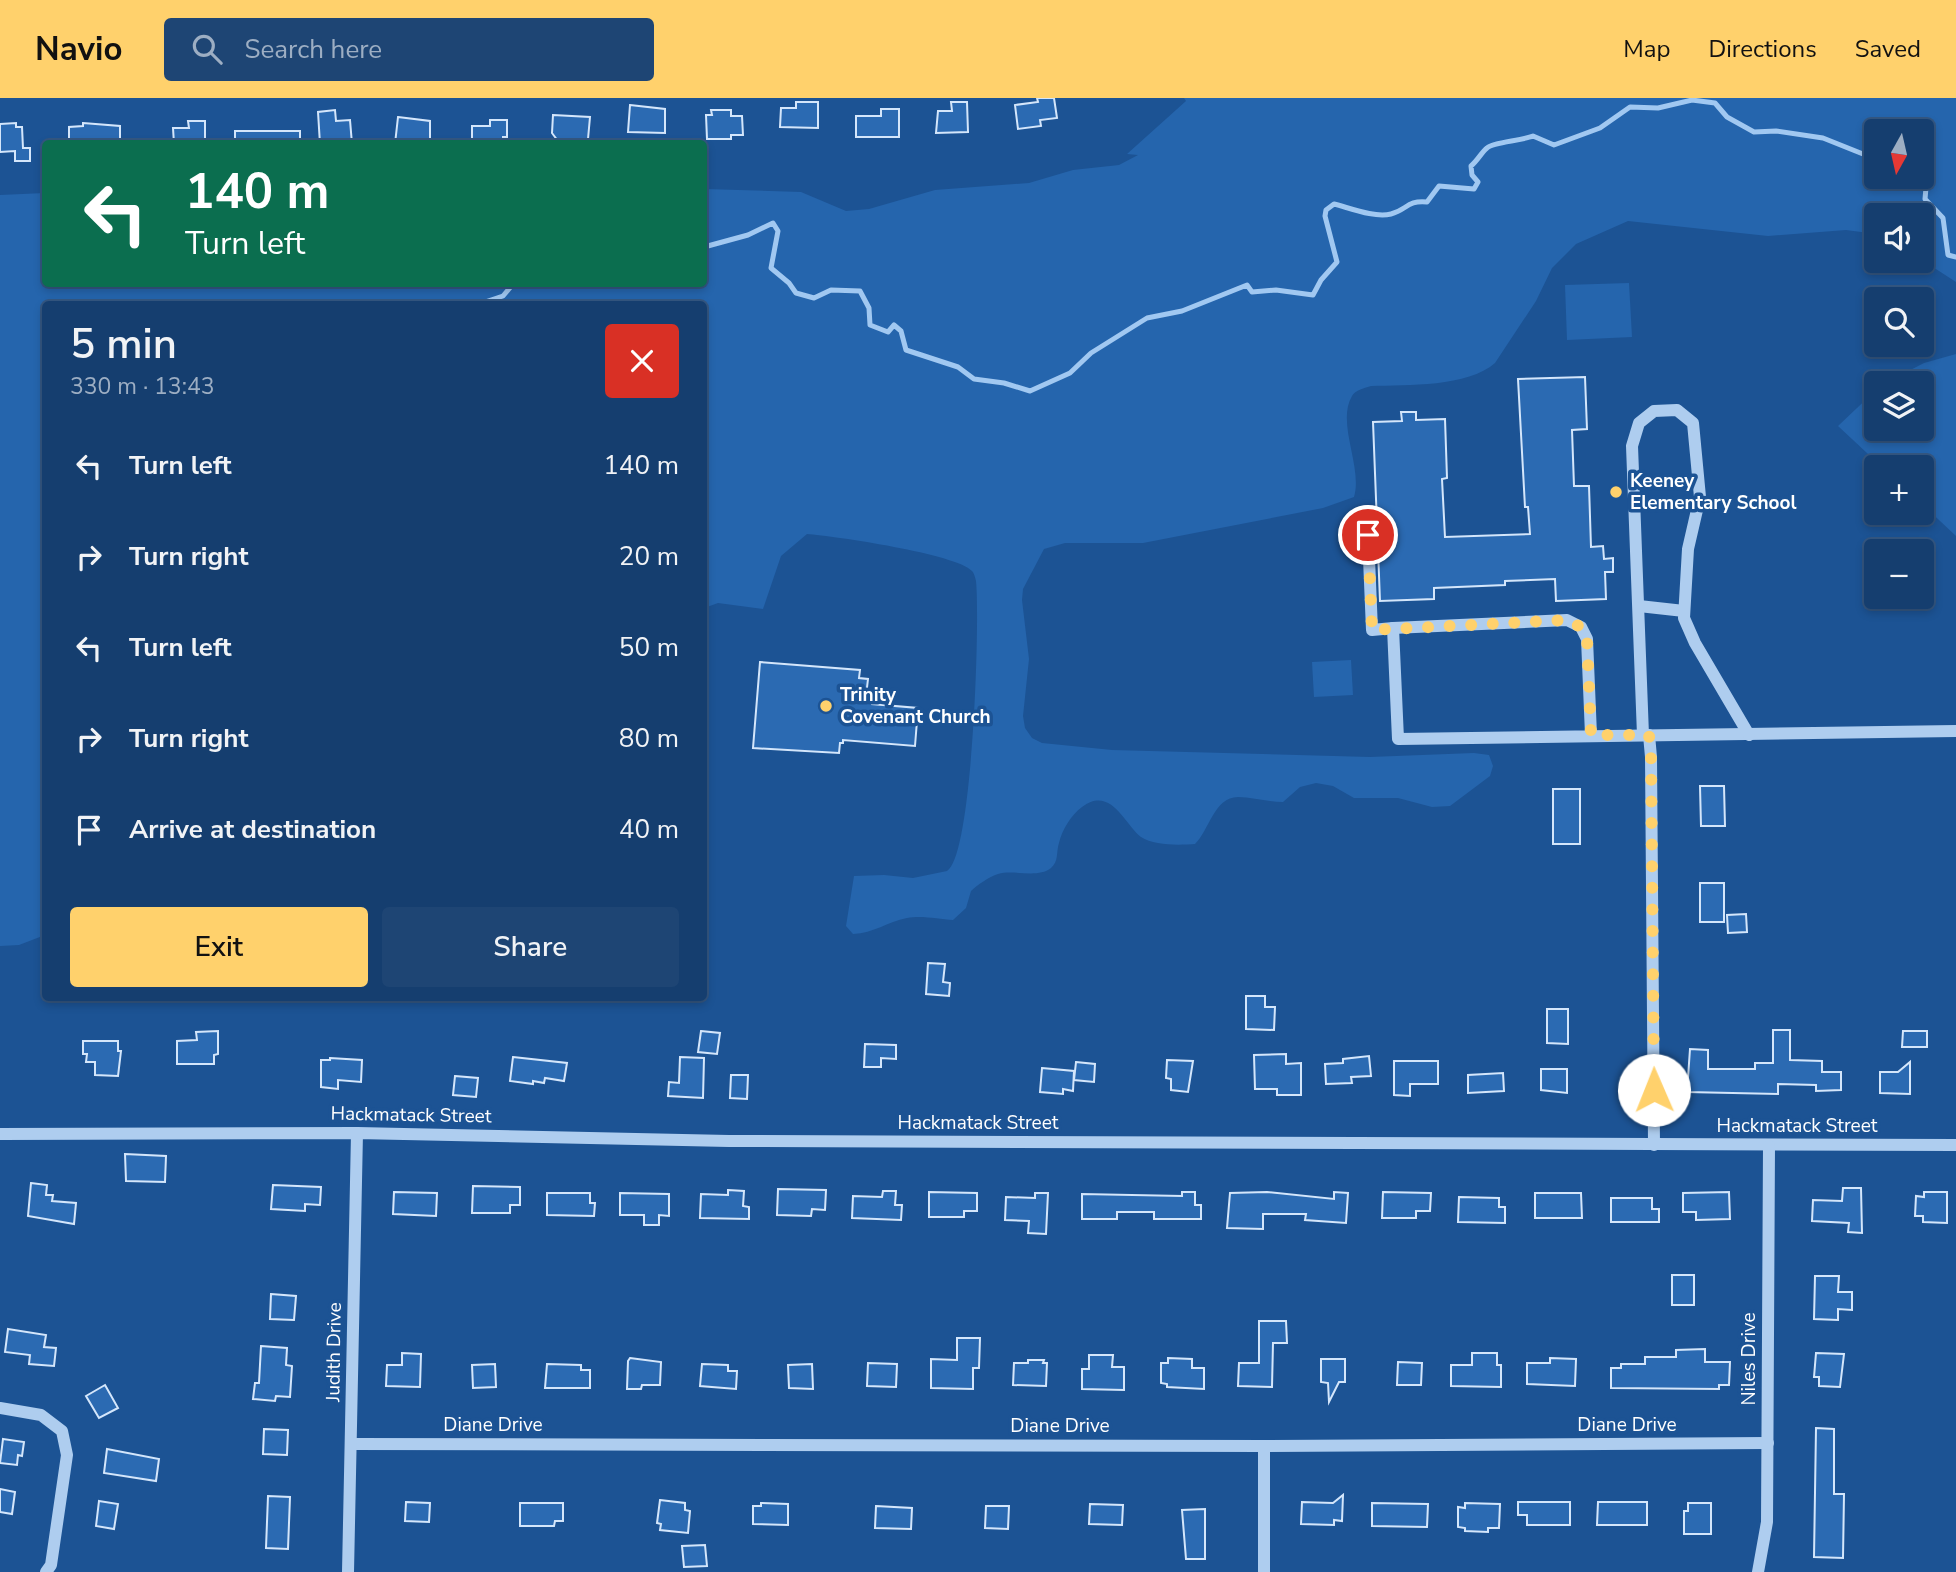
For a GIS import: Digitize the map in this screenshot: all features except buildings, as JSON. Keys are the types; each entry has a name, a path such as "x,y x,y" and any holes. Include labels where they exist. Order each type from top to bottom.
{"street":[{"path":"1654,1145 1651,757 1646,735 1632,446 1639,423 1647,415 1668,409 1683,413 1692,423 1699,472 1700,497 1688,549 1684,618 1695,643 1749,735"},
{"path":"1367,511 1372,630 1567,620 1581,627 1587,639 1591,735"},
{"path":"1639,606 1684,611"},
{"path":"1393,628 1398,739 1956,731"},
{"name":"Hackmatack Street","path":"0,1134 357,1133 729,1142 1769,1146 1956,1144"},
{"name":"Judith Drive","path":"348,1572 357,1133"},
{"name":"Niles Drive","path":"1758,1572 1767,1522 1769,1146"},
{"path":"0,1408 41,1415 62,1432 67,1455 51,1565 46,1572"},
{"name":"Diane Drive","path":"352,1444 1264,1446 1768,1443"},
{"path":"1264,1446 1264,1572"}],"shaded area":[{"path":"1184,98 1956,98 1956,282 1934,268 1934,203 1864,203 1864,232 1846,230 1768,236 1628,221 1576,244 1552,268 1536,301 1495,363 1483,371 1453,381 1371,386 1353,394 1347,419 1355,472 1354,497 1323,508 1143,543 1065,543 1044,549 1023,589 1022,600 1029,659 1023,716 1025,728 1032,738 1042,743 1112,750 1370,757 1474,753 1489,755 1493,766 1490,776 1450,806 1432,807 1398,798 1354,798 1333,786 1316,783 1300,787 1283,802 1230,798 1218,808 1195,844 1167,844 1146,840 1116,809 1101,801 1092,801 1078,810 1068,823 1060,838 1055,862 1051,868 1039,873 1004,873 991,877 971,891 966,908 953,920 912,917 853,934 846,926 854,876 913,878 947,871 956,856 969,783 973,735 977,640 976,581 972,571 944,558 894,547 807,534 781,556 763,609 718,603 707,607 707,301 42,301 42,936 19,945 0,946 0,195 42,193 42,287 707,287 707,189 801,192 846,211 869,209 935,190 1029,183 1073,170 1119,165 1138,155 1127,154 1186,101"},
{"path":"1629,283 1632,337 1567,340 1565,285"},
{"path":"1956,354 1956,536 1934,515 1934,455 1869,455 1838,426 1864,401 1864,441 1934,441 1934,371 1908,371 1924,363"},
{"path":"1351,660 1353,695 1314,697 1312,662"}],"waterway":[{"path":"707,246 748,235 773,223 778,231 771,268 789,283 796,293 814,298 831,290 860,291 869,308 870,325 888,332 894,325 901,331 906,350 958,367 974,379 1004,383 1030,391 1070,373 1091,353 1147,318 1182,311 1247,285 1252,292 1276,290 1313,295 1321,280 1337,262 1325,216 1326,210 1334,204 1384,215 1415,202 1427,202 1439,186 1474,189 1478,182 1472,175 1471,166 1487,148 1495,144 1533,136 1554,145 1600,128 1630,107 1658,108 1692,100 1715,103 1727,117 1754,132 1776,131 1823,138 1864,154"},
{"path":"1926,189 1925,199 1943,218 1948,255 1956,257"},
{"path":"488,301 503,296 510,287"}],"place":[{"name":"Keeney Elementary School","path":"1616,492"},
{"name":"Trinity Covenant Church","path":"826,706"}],"route":[{"path":"1368,535 1372,630 1567,620 1581,627 1587,639 1591,735 1649,735 1654,1090"}]}
